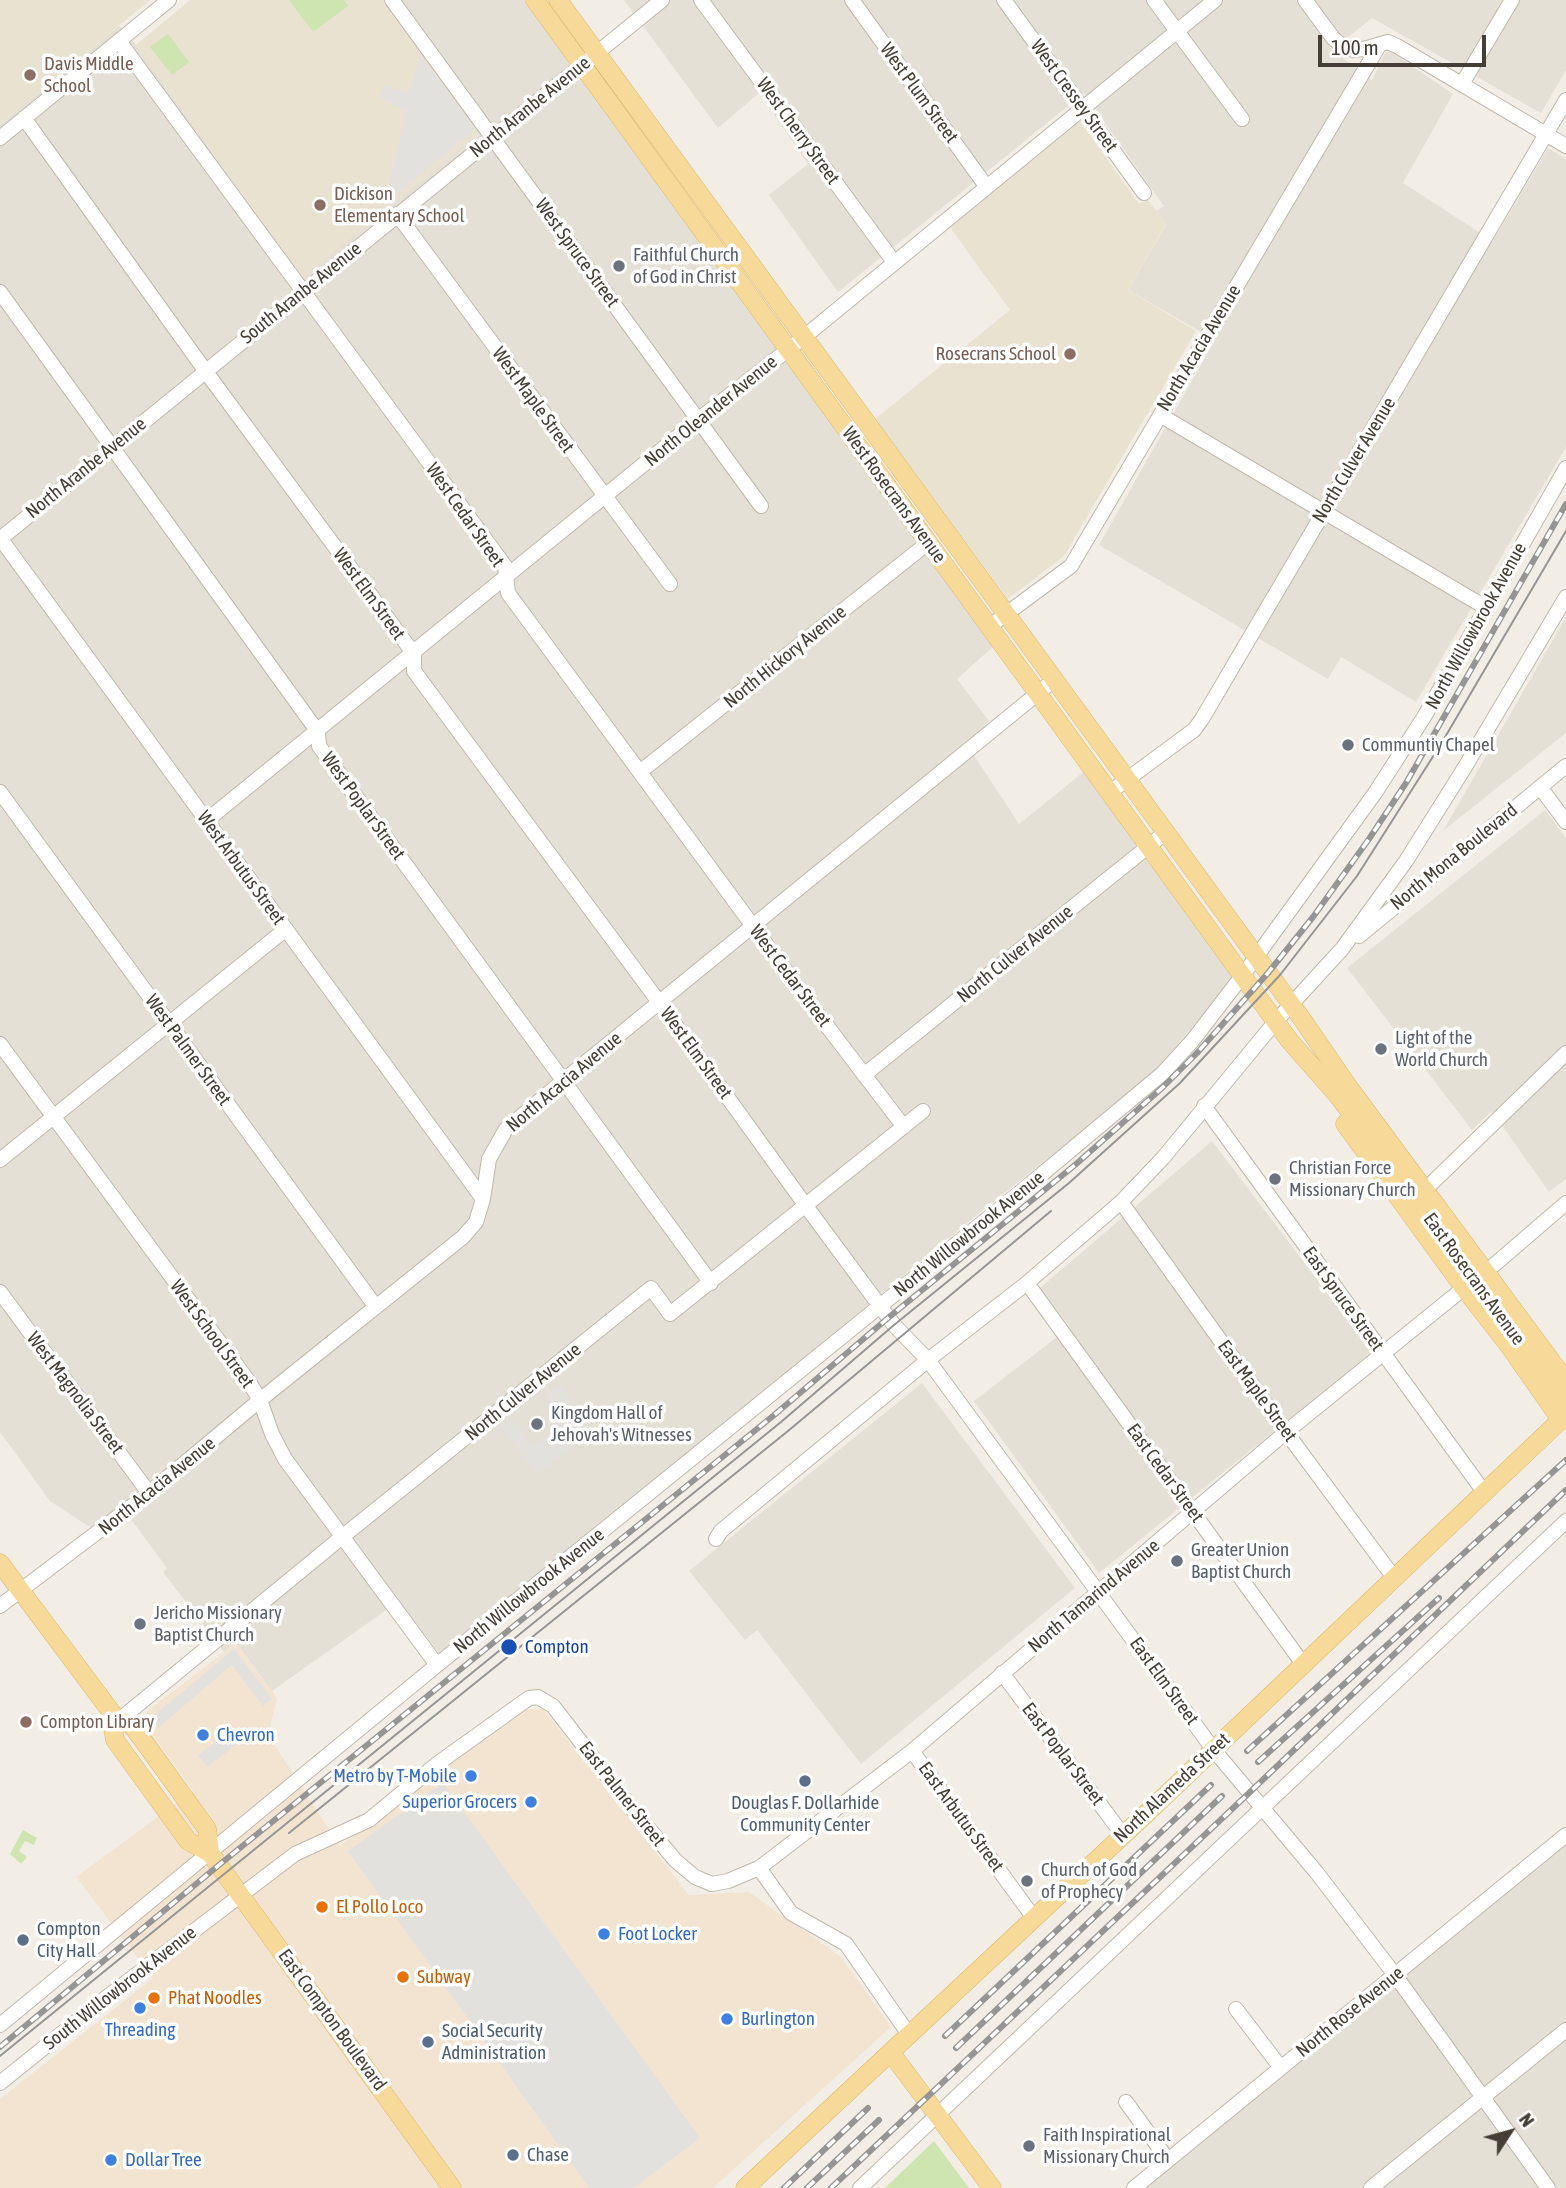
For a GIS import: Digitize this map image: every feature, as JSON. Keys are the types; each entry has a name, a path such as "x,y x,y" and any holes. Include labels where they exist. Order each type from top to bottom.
{"main road":[{"name":"West Rosecrans Avenue","path":"535,0 1249,983"},
{"name":"West Rosecrans Avenue","path":"558,0 1268,973"},
{"name":"East Rosecrans Avenue","path":"1268,973 1461,1250 1564,1413"},
{"name":"East Rosecrans Avenue","path":"1249,983 1289,1040 1339,1097 1566,1381"},
{"path":"1302,1019 1345,1065 1566,1361"},
{"path":"1289,1040 1324,1096 1464,1288 1564,1413"},
{"name":"North Alameda Street","path":"745,2188 1395,1579 1564,1413"},
{"path":"0,1563 118,1721"},
{"name":"East Compton Boulevard","path":"118,1721 113,1729 114,1740 188,1841 210,1853 453,2188"},
{"path":"891,2053 992,2188"}],"street":[{"path":"0,138 169,0"},
{"name":"West Spruce Street","path":"392,0 761,506"},
{"name":"North Aranbe Avenue","path":"397,214 663,0"},
{"name":"West Cherry Street","path":"701,0 894,262"},
{"name":"West Plum Street","path":"852,0 986,186"},
{"name":"West Cressey Street","path":"1004,0 1144,193"},
{"path":"1154,0 1242,119"},
{"name":"North Oleander Avenue","path":"206,821 698,420 789,350 1215,0"},
{"path":"1305,0 1342,46 1353,50 1388,43 1397,46 1566,146"},
{"path":"1462,84 1512,0"},
{"name":"West Cedar Street","path":"119,41 505,566 508,593 752,926 904,1127"},
{"name":"North Acacia Avenue","path":"990,626 1071,566 1380,44"},
{"name":"North Culver Avenue","path":"1110,792 1194,730 1202,719 1566,100"},
{"name":"West Elm Street","path":"24,118 414,654 414,671 660,1003 806,1206"},
{"name":"South Aranbe Avenue","path":"206,371 397,214"},
{"name":"West Maple Street","path":"397,214 670,584"},
{"name":"West Poplar Street","path":"0,292 318,732 319,746 711,1283"},
{"name":"North Aranbe Avenue","path":"0,539 206,371"},
{"path":"1160,415 1485,607"},
{"name":"North Willowbrook Avenue","path":"210,1853 1163,1073 1249,983 1256,958 1375,793 1417,728 1566,468"},
{"name":"West Arbutus Street","path":"0,539 483,1199"},
{"name":"North Hickory Avenue","path":"640,771 929,542"},
{"path":"716,1539 722,1531 928,1360 1027,1283 1121,1202 1163,1158 1276,1021 1342,949 1406,861 1566,597"},
{"name":"North Acacia Avenue","path":"0,1606 149,1493 463,1237 476,1222 483,1199 489,1159 506,1129 1054,680"},
{"name":"North Mona Boulevard","path":"1342,949 1566,766"},
{"path":"1540,787 1566,822"},
{"name":"West Palmer Street","path":"0,792 376,1307"},
{"name":"North Culver Avenue","path":"864,1075 1165,833"},
{"path":"0,1160 286,929"},
{"name":"West School Street","path":"0,1044 260,1400 272,1434 285,1459 437,1665"},
{"path":"1432,1183 1566,1053"},
{"name":"East Spruce Street","path":"1204,1106 1485,1492"},
{"name":"North Culver Avenue","path":"118,1721 651,1288 670,1314 923,1111"},
{"name":"East Maple Street","path":"1121,1202 1395,1579"},
{"path":"1494,1265 1566,1203"},
{"name":"East Elm Street","path":"806,1206 902,1334 928,1360 1213,1749 1317,1873 1395,1975 1548,2188"},
{"name":"East Cedar Street","path":"1027,1283 1303,1664"},
{"name":"North Tamarind Avenue","path":"712,1884 728,1881 759,1868 912,1751 1286,1432 1464,1288"},
{"name":"West Magnolia Street","path":"0,1292 149,1493"},
{"path":"860,2188 1566,1521"},
{"name":"East Poplar Street","path":"1002,1673 1123,1835"},
{"name":"East Palmer Street","path":"241,1895 295,1854 369,1820 437,1764 529,1698 538,1697 553,1706 675,1860 695,1877 712,1884"},
{"name":"East Arbutus Street","path":"912,1751 1034,1917"},
{"name":"North Rose Avenue","path":"1134,2188 1566,1835"},
{"path":"0,2025 210,1853"},
{"path":"759,1868 791,1913 846,1944 910,2036"},
{"name":"South Willowbrook Avenue","path":"0,2084 107,1997 241,1895"},
{"path":"1236,2009 1281,2068"},
{"path":"1371,2188 1566,2030"},
{"path":"1126,2102 1168,2160"}],"shaded area":[{"name":"Davis Middle School","path":"0,0 150,0 0,124"},
{"name":"Dickison Elementary School","path":"190,0 383,0 480,132 302,278 136,45"},
{"path":"383,0 525,0 994,646 957,679 989,721 966,743 1019,824 1086,770 1234,978 1149,1078 988,1206 441,1656 399,1601 272,1691 236,1643 224,1652 163,1572 167,1568 121,1506 93,1529 50,1501 0,1432 0,124 119,26 136,45 302,277 480,132"},
{"path":"624,0 1566,0 1566,70 1541,113 1372,18 1332,50 1372,80 1387,49 1453,94 1403,183 1493,241 1548,148 1566,159 1566,447 1416,702 1341,657 1328,679 1099,545 1215,340 1128,290 1166,225 1156,211 1164,206 1084,93 838,292 769,195 808,164 759,93 718,128"},
{"path":"420,54 473,129 388,200 386,197 406,111 379,97 384,85 409,94"},
{"name":"Rosecrans School","path":"1080,121 1139,204 1148,200 1166,224 1128,290 1196,331 1064,556 1008,599 875,419 1010,310 949,226"},
{"path":"1566,617 1566,733 1443,831"},
{"path":"1545,810 1566,838 1566,1179 1549,1192 1492,1111 1472,1130 1347,968"},
{"path":"1212,1141 1372,1352 1099,1573 974,1401 1070,1327 1040,1288"},
{"path":"922,1383 1075,1588 861,1764 757,1630 745,1640 689,1571"},
{"path":"560,1385 592,1431 537,1475 502,1428 513,1420 533,1447 565,1422 545,1395"},
{"path":"236,1643 277,1698 268,1735 340,1846 523,1710 543,1709 689,1895 749,1892 841,1957 891,2027 713,2188 0,2188 0,2099 153,1978 76,1877 193,1791 141,1716"},
{"path":"234,1649 272,1699 263,1706 232,1665 159,1727 151,1718"},
{"path":"233,1730 241,1741 207,1767 198,1755"},
{"path":"443,1783 700,2138 634,2188 589,2188 348,1851"},
{"path":"1566,1842 1566,2188 1142,2188"}],"green space":[{"path":"289,0 344,0 348,6 313,32"},
{"path":"168,34 189,62 172,75 150,47"},
{"path":"23,1830 37,1838 34,1845 25,1841 19,1851 27,1857 21,1864 10,1854"},
{"path":"934,2141 969,2188 885,2188"}],"tram line":[{"path":"0,2056 781,1422 894,1325 1069,1183 1180,1083 1280,975 1357,876 1441,744 1566,531"},
{"path":"289,1833 788,1431 1051,1211"}],"railway":[{"path":"0,2047 219,1865 773,1416 1075,1165 1162,1088 1268,973 1313,917 1369,839 1406,783 1566,504"},
{"path":"1247,1751 1566,1460"},
{"path":"831,2188 1566,1490"},
{"path":"1258,1762 1439,1598"},
{"path":"945,2036 1211,1785"},
{"path":"956,2048 1222,1796"},
{"path":"784,2188 868,2108"},
{"path":"807,2188 879,2120"}],"place":[{"name":"Davis Middle School","path":"30,75"},
{"name":"Dickison Elementary School","path":"320,205"},
{"name":"Faithful Church of God in Christ","path":"619,266"},
{"name":"Rosecrans School","path":"1070,354"},
{"name":"Communtiy Chapel","path":"1348,745"},
{"name":"Light of the World Church","path":"1381,1049"},
{"name":"Christian Force Missionary Church","path":"1275,1179"},
{"name":"Kingdom Hall of Jehovah's Witnesses","path":"537,1424"},
{"name":"Greater Union Baptist Church","path":"1177,1561"},
{"name":"Jericho Missionary Baptist Church","path":"140,1624"},
{"name":"Compton","path":"509,1647"},
{"name":"Compton Library","path":"26,1722"},
{"name":"Chevron","path":"203,1735"},
{"name":"Metro by T-Mobile","path":"471,1776"},
{"name":"Douglas F. Dollarhide Community Center","path":"805,1781"},
{"name":"Superior Grocers","path":"531,1802"},
{"name":"Church of God of Prophecy","path":"1027,1881"},
{"name":"El Pollo Loco","path":"322,1907"},
{"name":"Foot Locker","path":"604,1934"},
{"name":"Compton City Hall","path":"23,1940"},
{"name":"Subway","path":"403,1977"},
{"name":"Phat Noodles","path":"154,1998"},
{"name":"Threading","path":"140,2008"},
{"name":"Burlington","path":"727,2019"},
{"name":"Social Security Administration","path":"428,2042"},
{"name":"Faith Inspirational Missionary Church","path":"1029,2146"},
{"name":"Chase","path":"513,2155"},
{"name":"Dollar Tree","path":"111,2160"}]}
